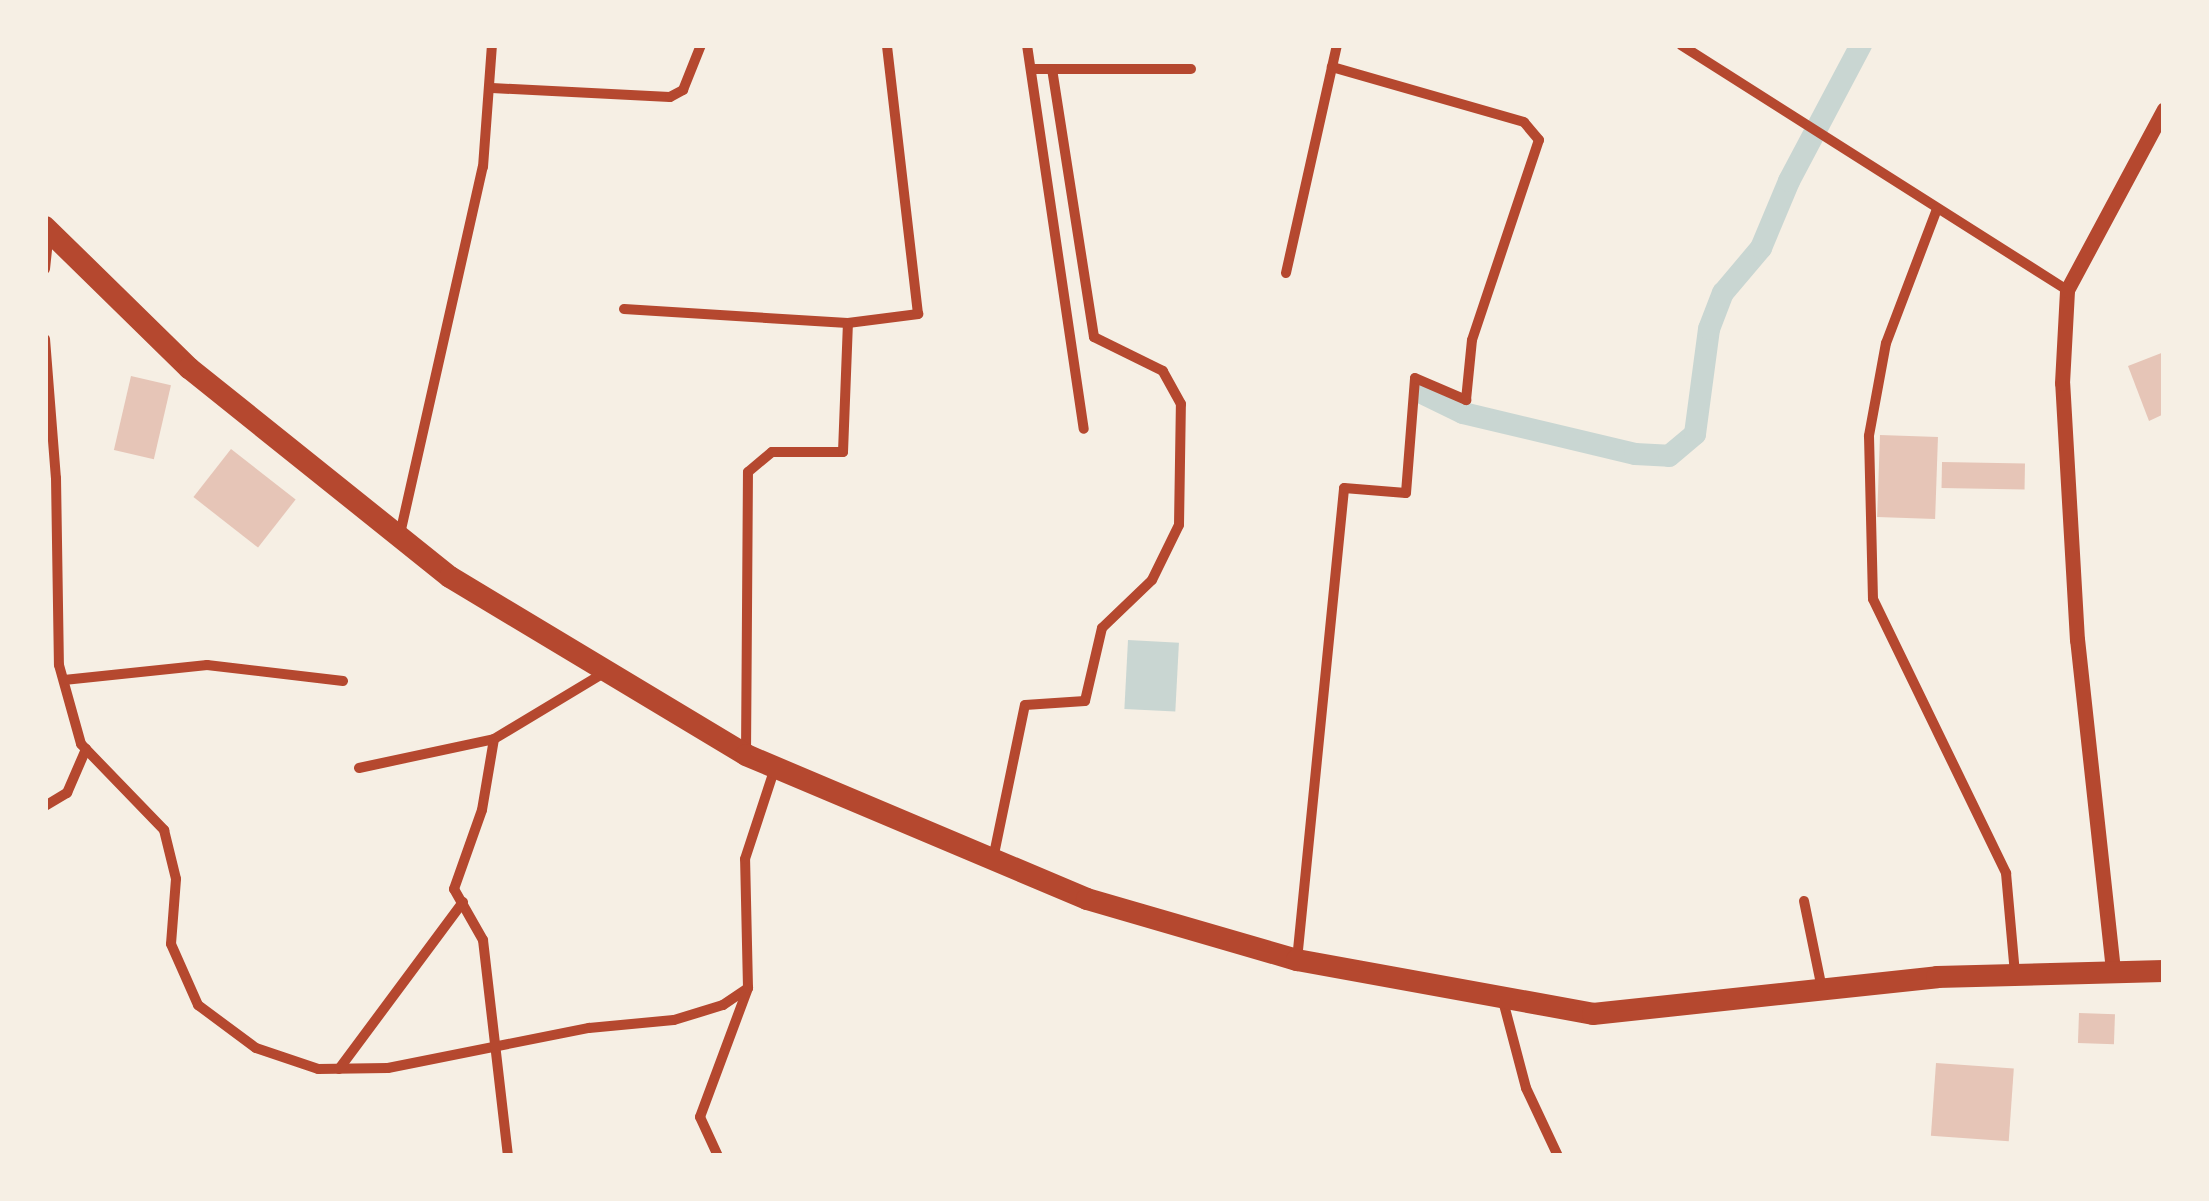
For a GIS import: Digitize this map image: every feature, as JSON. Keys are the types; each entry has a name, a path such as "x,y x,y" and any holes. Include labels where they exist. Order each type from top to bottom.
{"highway":[{"path":"47,229 189,368 399,539 604,673 746,755 1088,899 1298,960 1593,1014 2015,973 2164,971"}],"street":[{"path":"399,539 483,168 492,88 492,45"},
{"path":"492,88 670,98 683,90 702,45"},
{"path":"624,309 848,323 918,314 887,45"},
{"path":"1028,45 1084,430"},
{"path":"1286,274 1337,45"},
{"path":"1681,45 2068,290"},
{"path":"1298,960 1344,488 1406,493 1414,378 1466,400 1472,340 1539,140 1524,122 1332,67"},
{"path":"1031,69 1191,69"},
{"path":"993,859 1026,705 1085,702 1102,628 1152,580 1179,525 1181,404 1163,371 1094,337 1052,69"},
{"path":"2113,970 2077,640 2062,382 2068,290 2164,109"},
{"path":"1937,210 1886,343 1869,436 1873,599 2006,873 2015,973"},
{"path":"45,269 47,229"},
{"path":"746,755 748,472 772,452 843,452 848,323"},
{"path":"45,339 64,680 86,749 164,830 176,880 172,944 198,1005 256,1048 318,1069 388,1068 494,1045 674,1020 723,1005 748,988"},
{"path":"64,680 207,664 343,681"},
{"path":"359,768 494,739 604,673"},
{"path":"494,739 482,810 454,889 483,940 508,1156"},
{"path":"45,806 67,793 86,749"},
{"path":"718,1156 700,1117 748,988 745,859 776,767"},
{"path":"1804,901 1823,990"},
{"path":"339,1069 463,902"},
{"path":"1502,996 1526,1088 1558,1156"}],"shaded area":[{"path":"1128,640 1179,643 1175,712 1124,709"}],"building":[{"path":"2164,352 2164,414 2149,421 2128,366"},
{"path":"131,376 171,385 154,459 114,450"},
{"path":"1880,435 1938,437 1935,519 1877,517"},
{"path":"231,449 296,499 258,548 193,497"},
{"path":"1942,462 2025,463 2025,489 1942,488"},
{"path":"2079,1013 2115,1014 2114,1044 2078,1043"},
{"path":"1936,1063 2014,1068 2009,1141 1931,1136"}],"waterway":[{"path":"1420,392 1463,413 1635,454 1669,456 1695,434 1709,329 1723,293 1761,248 1789,181 1861,45"}]}
